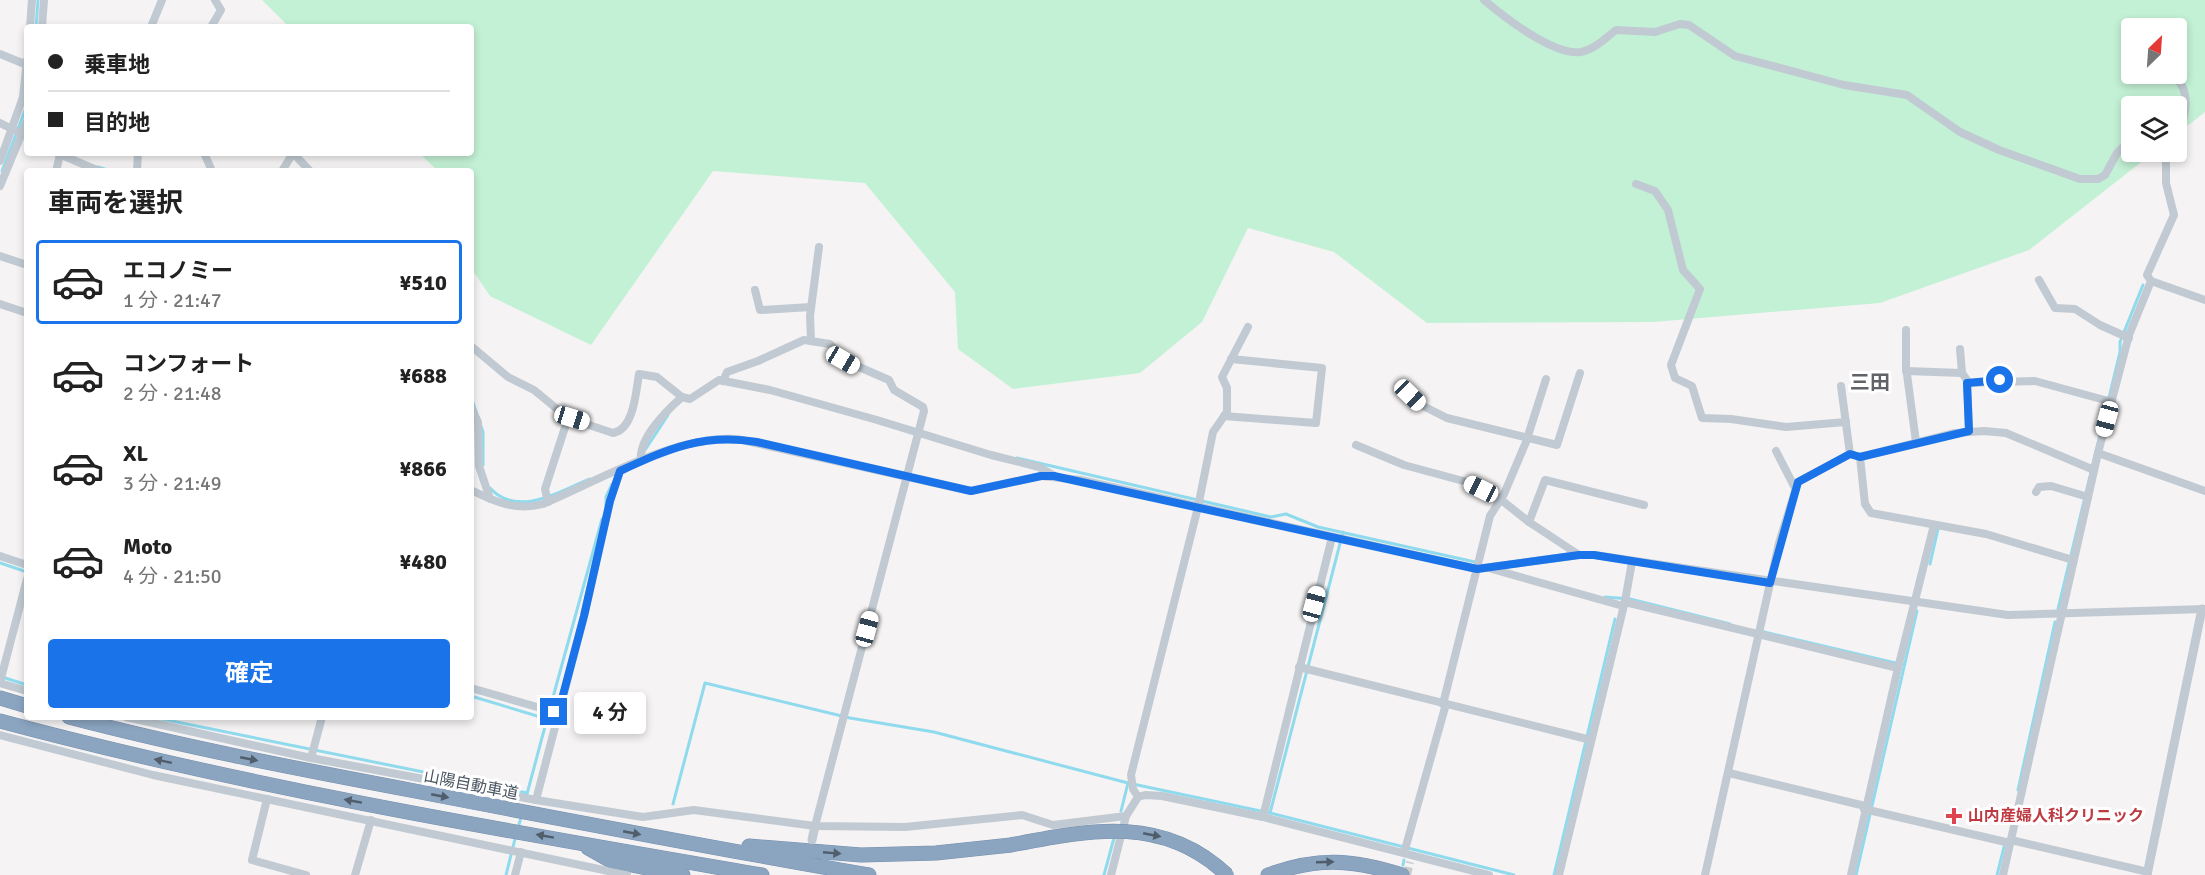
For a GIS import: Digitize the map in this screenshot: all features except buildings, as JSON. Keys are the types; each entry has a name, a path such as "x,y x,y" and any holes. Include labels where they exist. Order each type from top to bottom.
{"highway":[{"path":"0,698 24,705"},
{"name":"山陽自動車道","path":"82,720 234,756 669,840 869,875"},
{"path":"0,721 93,746 231,776 576,842 663,865 762,875"},
{"path":"669,840 861,855 936,852 1011,845 1092,830 1128,831 1160,836 1187,846 1227,875"},
{"path":"1268,875 1312,862 1341,861 1374,866 1402,875"},
{"path":"663,865 683,875"}],"street":[{"path":"30,24 32,0"},
{"path":"42,24 44,0"},
{"path":"152,24 162,0"},
{"path":"213,24 221,10 215,0"},
{"path":"1484,0 1556,48 1577,52 1598,44 1616,30 1655,32 1680,24 1689,25 1735,56 1844,85 1907,95 1960,132 1999,150 2080,180 2098,179 2104,175 2121,149"},
{"path":"0,54 24,62"},
{"path":"0,186 20,132 24,96"},
{"path":"0,123 20,132"},
{"path":"0,161 20,132"},
{"path":"63,156 92,168"},
{"path":"296,156 307,168"},
{"path":"2166,162 2166,183 2174,215 2147,275 2151,281 2205,300"},
{"path":"1636,184 1655,191 1668,210 1683,270 1700,289 1671,365 1675,378 1692,386 1702,418 1731,419 1786,427 1846,422"},
{"path":"811,340 811,307 819,247"},
{"path":"0,256 24,264"},
{"path":"2039,280 2055,308 2075,309 2124,336"},
{"path":"2003,875 2008,842 2061,615 2070,560 2091,469 2098,453 2124,336 2151,281"},
{"path":"754,290 760,310 811,307"},
{"path":"0,304 24,312"},
{"path":"1138,797 1131,775 1199,503 1213,432 1227,412 1227,388 1222,376 1248,327"},
{"path":"1905,330 1906,371 1916,442"},
{"path":"641,461 643,445 670,408 724,378 727,372 804,340 830,344 843,360 889,380 894,390 923,407 920,432 812,840"},
{"path":"474,349 508,377 544,396 568,418 588,423 604,431 618,432 634,411 639,374 657,377 685,398"},
{"path":"1960,349 1962,373 1967,383 1969,431"},
{"path":"1224,416 1316,423 1322,368 1232,359"},
{"path":"1906,371 1962,373"},
{"path":"1410,395 1421,405 1447,418 1557,445 1580,373"},
{"path":"724,378 1040,467 1054,476"},
{"path":"1408,853 1490,516 1528,438 1546,379"},
{"path":"1967,383 2035,381 2109,401"},
{"path":"1841,386 1850,454"},
{"path":"474,414 478,422 479,466 490,499"},
{"path":"547,499 544,489 568,418"},
{"path":"1705,875 1770,583 1795,488 1804,478 1850,454 1860,457 1969,431 2006,434 2091,469"},
{"path":"474,491 490,499 527,508 699,440 737,439 971,491 1041,476 1054,476 1199,503 1338,538 1477,569 1491,569 1579,555 2008,615 2204,609 2148,874 1868,809 1729,773"},
{"path":"1356,445 1404,465 1467,482 1499,500 1579,555"},
{"path":"1776,452 1795,488"},
{"path":"2098,453 2205,491"},
{"path":"1860,457 1865,504 1871,513 1986,534 2070,560"},
{"path":"533,800 552,712 584,616 610,501 620,471"},
{"path":"1529,522 1545,480 1644,505"},
{"path":"2036,492 2039,487 2051,486 2085,496"},
{"path":"1851,875 1934,525"},
{"path":"1264,813 1338,538"},
{"path":"0,556 24,564"},
{"path":"1559,875 1588,739 1625,602 1632,562"},
{"path":"1491,569 1899,665"},
{"path":"24,591 1,680 24,690"},
{"path":"1303,668 1588,739"},
{"path":"474,689 552,712"},
{"path":"141,720 521,798 643,818 694,810 815,826 905,827 1022,815 1053,825 1126,816"},
{"path":"312,754 321,720"},
{"path":"0,735 142,772 627,875"},
{"path":"1111,875 1126,816 1138,797 1145,795 1264,813 1489,875"},
{"path":"267,799 252,860 306,875"},
{"path":"355,875 371,820"},
{"path":"514,875 519,851"}],"green space":[{"path":"262,0 2205,0 2205,112 2187,126 2187,96 2121,96 2121,162 2141,162 2029,250 1880,303 1653,322 1427,323 1334,252 1248,228 1202,322 1140,373 1013,389 958,349 955,292 865,183 713,171 591,345 490,296 474,272 474,168 435,168 422,156 474,156 474,24 286,24"}],"waterway":[{"path":"36,24 38,0"},
{"path":"2,171 24,113"},
{"path":"2058,609 2120,352 2120,342 2143,285"},
{"path":"474,406 483,432 483,465"},
{"path":"645,450 668,415"},
{"path":"1017,458 1271,517 1286,514 1318,527 1475,562"},
{"path":"490,488 501,497 526,502 539,500 589,479"},
{"path":"606,506 606,497 612,484"},
{"path":"547,719 602,519"},
{"path":"1930,564 1938,529"},
{"path":"1270,813 1343,532"},
{"path":"0,563 24,571"},
{"path":"1605,597 1630,599 1730,624"},
{"path":"1856,875 1917,611"},
{"path":"1554,875 1615,619"},
{"path":"2018,790 2055,622"},
{"path":"1760,631 1904,665"},
{"path":"2,677 24,684"},
{"path":"673,804 705,683 850,718 934,732 1128,783 1270,813 1514,875"},
{"path":"474,697 547,719 527,794"},
{"path":"167,720 527,793"},
{"path":"1121,811 1128,783"},
{"path":"518,828 522,814"},
{"path":"506,875 516,835"},
{"path":"1104,875 1114,838"},
{"path":"1997,875 2005,843"},
{"path":"1403,865 1404,860"}],"tunnel":[{"path":"1407,875 1410,862"}],"place":[{"name":"山内産婦人科クリニック","path":"1954,816"}],"district":[{"name":"三田","path":"1870,382"}],"route":[{"path":"554,712 558,714 584,616 610,501 620,471 672,448 699,440 722,438 757,442 971,491 985,490 1041,476 1081,480 1477,569 1594,555 1770,583 1779,543 1798,482 1850,454 1860,457 1969,431 1967,383 2000,380"}]}
